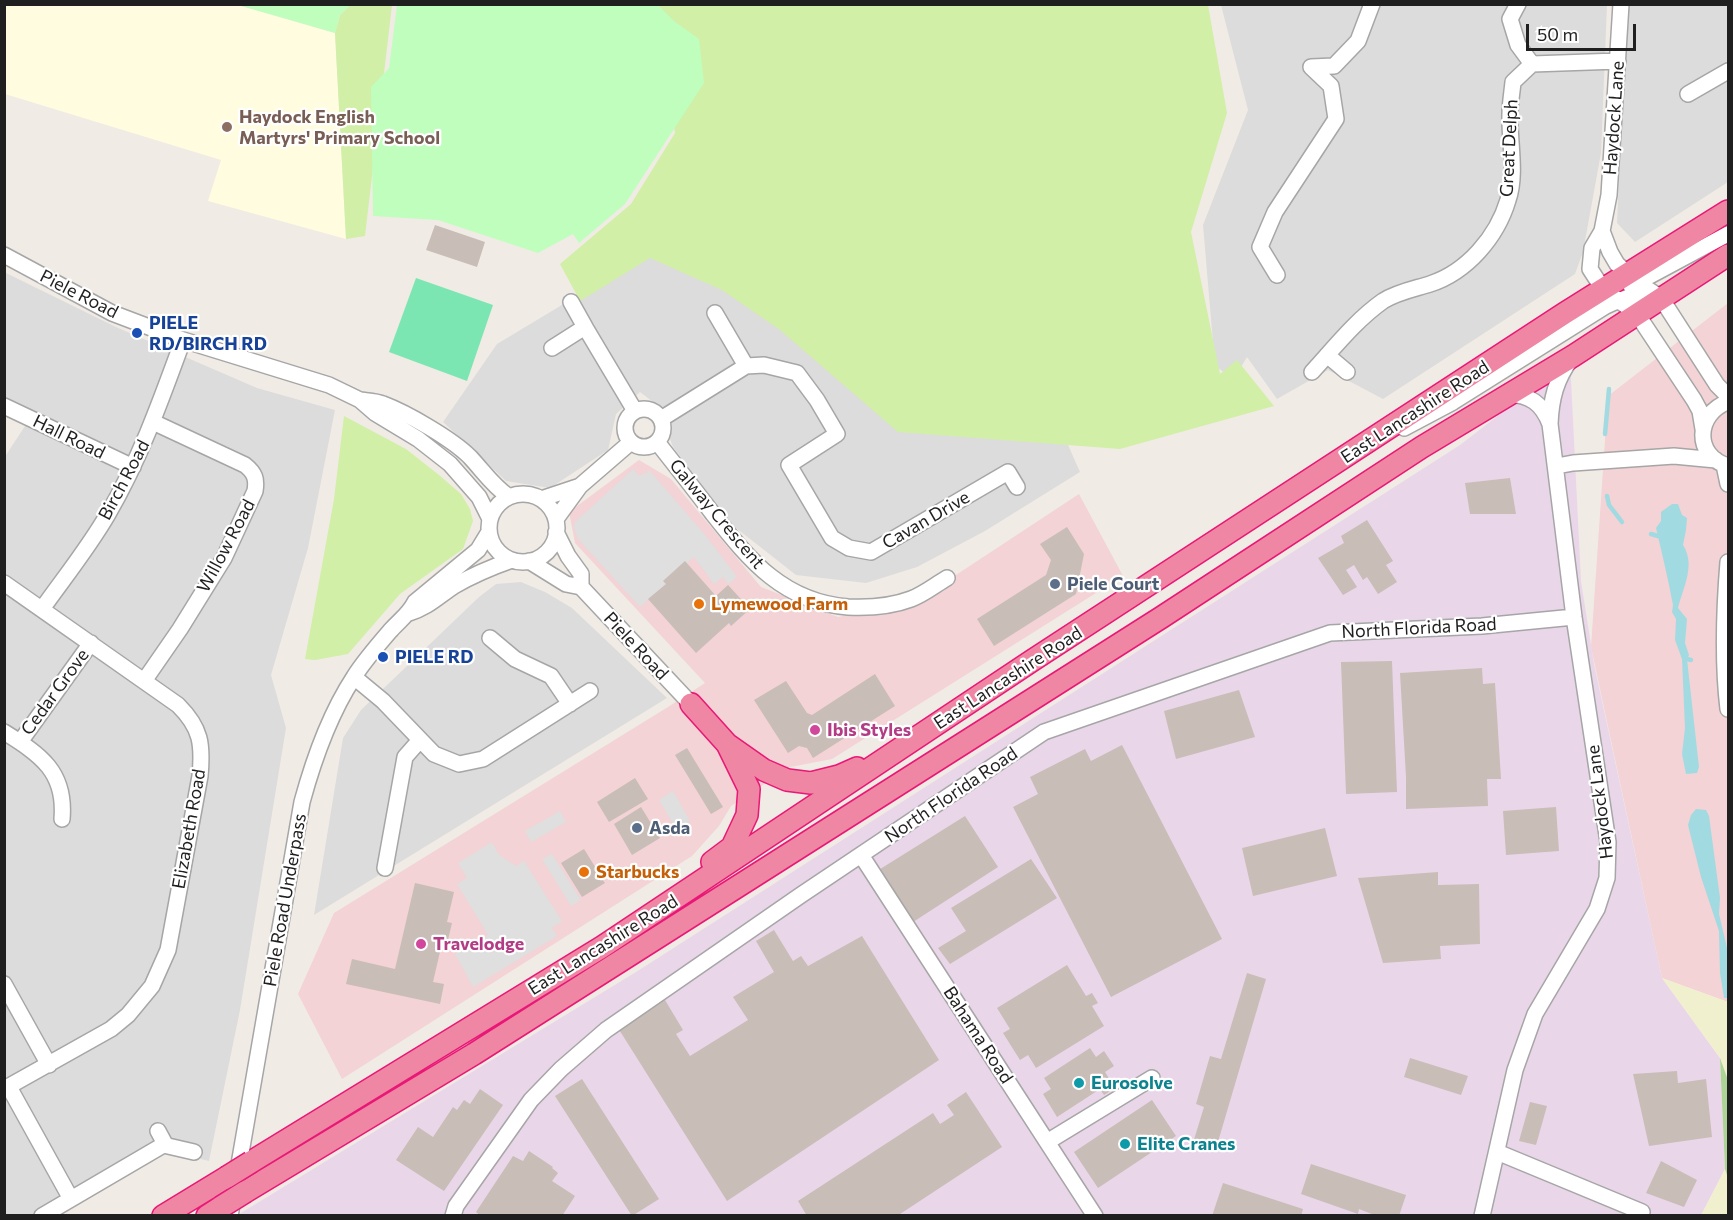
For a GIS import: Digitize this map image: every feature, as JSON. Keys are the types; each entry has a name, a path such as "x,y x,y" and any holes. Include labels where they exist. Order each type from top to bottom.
{"highway":[{"name":"East Lancashire Road","path":"163,1215 602,947 1319,475 1611,294 1728,211"},
{"name":"East Lancashire Road","path":"220,1213 245,1192 464,1060 1162,617 1412,453 1573,356 1728,255"},
{"path":"691,704 727,744 764,770 787,780 811,783 839,776 914,740"},
{"path":"602,947 732,847 747,815 749,789 727,744"}],"street":[{"path":"1277,275 1260,247 1275,212 1336,119 1331,86 1311,67 1334,66 1358,41 1372,4"},
{"path":"1518,4 1510,19 1518,45 1532,64 1618,61"},
{"name":"Haydock Lane","path":"1621,4 1609,195 1602,231 1592,248 1590,269 1611,294 1637,314 1694,400 1702,419 1703,434 1710,454 1723,464 1728,484"},
{"name":"Great Delph","path":"1312,372 1370,311 1401,292 1442,279 1471,259 1484,245 1496,227 1509,199 1512,174 1510,112 1513,82 1532,64"},
{"path":"1688,94 1728,71"},
{"path":"1602,231 1617,264 1632,278 1661,298 1717,385 1728,396"},
{"path":"1632,278 1728,234"},
{"name":"Piele Road","path":"4,255 112,313 183,340 329,385 360,400 375,413 418,439 450,464 478,497 489,526"},
{"path":"1611,294 1642,294 1661,298"},
{"path":"571,302 635,411"},
{"path":"661,419 746,366 715,313"},
{"path":"552,348 585,327"},
{"name":"Birch Road","path":"42,609 107,516 133,467 153,423 183,340"},
{"path":"1327,356 1347,372"},
{"name":"Haydock Lane","path":"1550,424 1555,389 1563,369 1573,356"},
{"name":"Cavan Drive","path":"746,366 764,365 797,373 817,400 837,434 789,465 832,538 849,548 871,552 1008,472 1017,487"},
{"name":"Haydock Lane","path":"1482,1215 1515,1070 1535,1014 1597,909 1607,878 1608,842 1574,617 1550,424 1546,412 1534,400 1521,395 1507,394"},
{"name":"Piele Road","path":"360,400 381,403 458,447 470,457 494,487 509,497"},
{"path":"1674,456 1703,434 1711,412 1728,402"},
{"name":"Hall Road","path":"4,406 133,467"},
{"path":"650,410 661,419 663,428 657,442 653,445 641,447 627,437 625,426 635,411 650,410"},
{"name":"Willow Road","path":"144,681 180,629 224,558 255,491 257,481 254,472 245,465 153,423"},
{"path":"556,526 551,509 540,499 525,494 509,497 495,508 489,526 496,549 512,560 529,561 546,552 553,543 556,526 580,486 631,442"},
{"name":"Galway Crescent","path":"657,442 738,546 757,566 798,595 821,603 866,608 891,605 914,598 947,578"},
{"path":"1557,466 1674,456 1723,464"},
{"path":"540,499 580,486"},
{"name":"Piele Road Underpass","path":"220,1213 302,802 314,758 354,677 392,628 409,613 415,602 478,550 489,526"},
{"name":"Piele Road","path":"556,526 568,556 581,574 581,588"},
{"name":"Piele Road Underpass","path":"409,613 421,610 454,586 488,568 512,560"},
{"name":"Piele Road","path":"529,561 566,584 581,588 691,704"},
{"path":"1728,562 1723,645 1728,709"},
{"name":"Elizabeth Road","path":"4,583 178,705 189,716 201,743 200,776 168,950 152,987 128,1015 111,1029 7,1088"},
{"name":"North Florida Road","path":"453,1215 456,1206 531,1100 561,1069 606,1030 1044,732 1330,633 1482,626 1574,617"},
{"path":"490,638 515,659 551,676 570,704"},
{"name":"Cedar Grove","path":"20,742 91,643"},
{"path":"354,677 383,701 434,754 459,764 483,759 590,691"},
{"name":"Cedar Grove","path":"4,732 20,742 55,774 61,787 62,819"},
{"path":"386,868 405,757 420,740"},
{"name":"Bahama Road","path":"861,855 1095,1215"},
{"path":"4,984 49,1065"},
{"path":"1047,1142 1152,1078"},
{"path":"7,1088 70,1199"},
{"path":"42,1215 161,1138 194,1152"},
{"path":"1497,1152 1642,1212"}],"shaded area":[{"name":"Haydock English Martyrs' Primary School","path":"4,5 238,5 335,33 346,239 208,201 221,160 5,94"},
{"path":"1221,5 1607,5 1601,153 1583,252 1575,274 1383,399 1328,370 1277,399 1247,357 1234,379 1215,366 1203,225 1248,110"},
{"path":"1627,5 1728,5 1728,182 1635,242 1617,223"},
{"path":"650,252 1057,420 1080,472 985,531 917,567 866,583 796,575 731,524 673,447 657,405 640,392 616,414 608,450 550,488 506,481 443,422 497,344"},
{"path":"4,272 116,327 257,388 335,410 308,548 271,675 286,728 240,1010 209,1161 165,1150 58,1215 5,1215 4,458 31,417 5,403"},
{"path":"1728,303 1728,1002 1662,978 1591,647 1608,396"},
{"path":"1570,360 1581,581 1594,664 1662,978 1720,1058 1725,1169 1701,1215 236,1216 636,972 1460,445"},
{"path":"639,460 671,479 761,587 838,617 918,600 1079,494 1123,576 832,759 790,767 731,806 719,826 692,856 342,1079 298,994 334,913 705,683 575,543 569,512"},
{"path":"633,469 639,476 650,471 706,536 737,577 728,584 723,577 714,584 694,557 663,581 666,584 640,607 578,539 574,528 575,522"},
{"path":"521,582 545,592 572,608 667,698 314,915 343,738 361,710 479,597 496,584"},
{"path":"673,791 690,821 676,829 659,800"},
{"path":"560,811 566,822 531,842 525,831"},
{"path":"492,842 499,855 516,866 524,861 562,921 552,928 557,936 473,987 455,954 488,935 457,884 467,878 458,863"},
{"path":"552,854 581,900 571,906 542,859"}],"green space":[{"path":"238,5 350,5 340,15 335,33"},
{"path":"350,5 392,5 365,236 346,239 335,33 340,15"},
{"path":"397,5 658,5 674,21 699,39 704,83 625,204 579,243 573,234 538,253 438,220 373,216 371,87 389,68"},
{"path":"597,5 1208,5 1227,113 1191,232 1220,374 1237,360 1274,406 1120,449 898,432 780,330 722,290 650,258 580,301 560,264 631,204 675,133 666,72"},
{"path":"416,278 493,305 467,381 389,352"},
{"path":"344,416 406,449 439,475 461,494 470,509 473,521 463,549 400,594 348,654 315,660 305,659 334,499"},
{"path":"1662,978 1728,1002 1728,1080 1720,1058"},
{"path":"1720,1058 1728,1080 1728,1178 1725,1169"},
{"path":"1725,1169 1728,1178 1728,1215 1701,1216"}],"water":[{"path":"1672,504 1678,504 1682,515 1687,518 1683,545 1687,553 1688,568 1678,608 1687,619 1685,643 1689,655 1687,659 1699,767 1697,773 1686,774 1682,754 1685,728 1682,659 1675,640 1676,619 1672,612 1673,605 1656,528 1661,521 1661,512"},
{"path":"1696,809 1706,810 1709,816 1720,898 1719,914 1728,952 1728,998 1724,998 1720,973 1719,931 1701,877 1688,825"}],"building":[{"path":"435,225 485,242 477,267 426,250"},
{"path":"1510,478 1516,514 1470,514 1465,483"},
{"path":"1367,520 1393,561 1386,565 1397,582 1378,594 1367,577 1363,580 1354,565 1346,570 1357,587 1343,595 1318,558 1344,543 1341,536"},
{"name":"Piele Court","path":"1067,527 1084,554 1076,594 994,646 977,619 1046,575 1051,560 1040,544"},
{"name":"Lymewood Farm","path":"685,561 716,596 728,585 750,609 731,626 729,623 696,653 648,599 666,584 663,581"},
{"path":"1392,661 1397,792 1346,794 1341,662"},
{"path":"1482,668 1483,684 1495,683 1501,779 1487,779 1488,806 1406,809 1400,673"},
{"name":"Ibis Styles","path":"875,674 895,706 813,758 807,748 799,746 788,753 754,700 786,681 807,713 812,715"},
{"path":"1239,690 1255,737 1176,759 1164,711"},
{"path":"1122,745 1222,939 1111,997 1013,807 1038,794 1030,777 1085,749 1091,761"},
{"path":"687,748 723,807 711,814 675,755"},
{"path":"635,778 648,799 609,822 597,802"},
{"path":"641,807 660,838 632,855 614,824"},
{"path":"1556,807 1559,851 1506,855 1503,811"},
{"path":"965,816 998,867 910,924 877,871"},
{"path":"1325,828 1337,876 1253,896 1242,848"},
{"path":"584,849 597,870 601,867 606,875 601,878 605,883 582,897 561,863"},
{"path":"1031,859 1057,898 950,964 938,948 966,931 951,908"},
{"path":"1438,872 1438,885 1479,884 1480,944 1440,946 1441,959 1383,963 1358,878"},
{"name":"Travelodge","path":"415,883 454,892 447,922 452,923 447,944 442,943 433,982 444,984 440,1004 346,984 352,959 395,969"},
{"path":"774,930 793,961 801,956 808,966 862,936 939,1060 727,1201 618,1028 665,1000 683,1030 676,1034 690,1056 748,1020 733,997 774,972 756,941"},
{"path":"1067,965 1086,996 1092,993 1098,1003 1092,1006 1104,1026 1036,1068 1028,1055 1020,1060 1003,1033 1010,1029 997,1008"},
{"path":"1247,973 1266,979 1215,1152 1192,1146 1204,1107 1196,1104 1210,1056 1221,1059"},
{"name":"Eurosolve","path":"1090,1048 1096,1057 1104,1051 1114,1066 1105,1072 1115,1088 1104,1095 1100,1089 1057,1117 1043,1094 1051,1089 1044,1078"},
{"path":"1410,1058 1468,1076 1461,1095 1404,1077"},
{"path":"1677,1071 1678,1083 1706,1079 1712,1137 1649,1146 1633,1074"},
{"path":"582,1079 659,1199 632,1216 555,1096"},
{"path":"480,1089 503,1105 444,1191 396,1160 418,1127 433,1137 453,1107 457,1110 464,1100 470,1104"},
{"path":"966,1092 1002,1147 897,1216 807,1216 798,1201 933,1113 940,1124 954,1115 947,1105"},
{"path":"1152,1100 1176,1136 1098,1188 1074,1152"},
{"path":"1530,1102 1547,1106 1536,1145 1519,1141"},
{"path":"529,1151 558,1173 552,1181 575,1196 562,1216 481,1216 476,1212 513,1156 523,1161"},
{"path":"1661,1161 1697,1180 1684,1207 1646,1193"},
{"path":"1311,1164 1406,1195 1399,1216 1377,1216 1359,1209 1358,1214 1301,1194"},
{"path":"1223,1183 1303,1209 1301,1216 1212,1216"}],"waterway":[{"path":"1605,434 1609,389"},
{"path":"1607,496 1609,505 1622,522"},
{"path":"1651,534 1658,536"},
{"path":"1687,659 1691,660"}],"place":[{"name":"Haydock English Martyrs' Primary School","path":"227,127"},
{"name":"PIELE RD/BIRCH RD","path":"137,333"},
{"name":"Piele Court","path":"1055,584"},
{"name":"Lymewood Farm","path":"699,604"},
{"name":"PIELE RD","path":"383,657"},
{"name":"Ibis Styles","path":"815,730"},
{"name":"Asda","path":"637,828"},
{"name":"Starbucks","path":"584,872"},
{"name":"Travelodge","path":"421,944"},
{"name":"Eurosolve","path":"1079,1083"},
{"name":"Elite Cranes","path":"1125,1144"}]}
